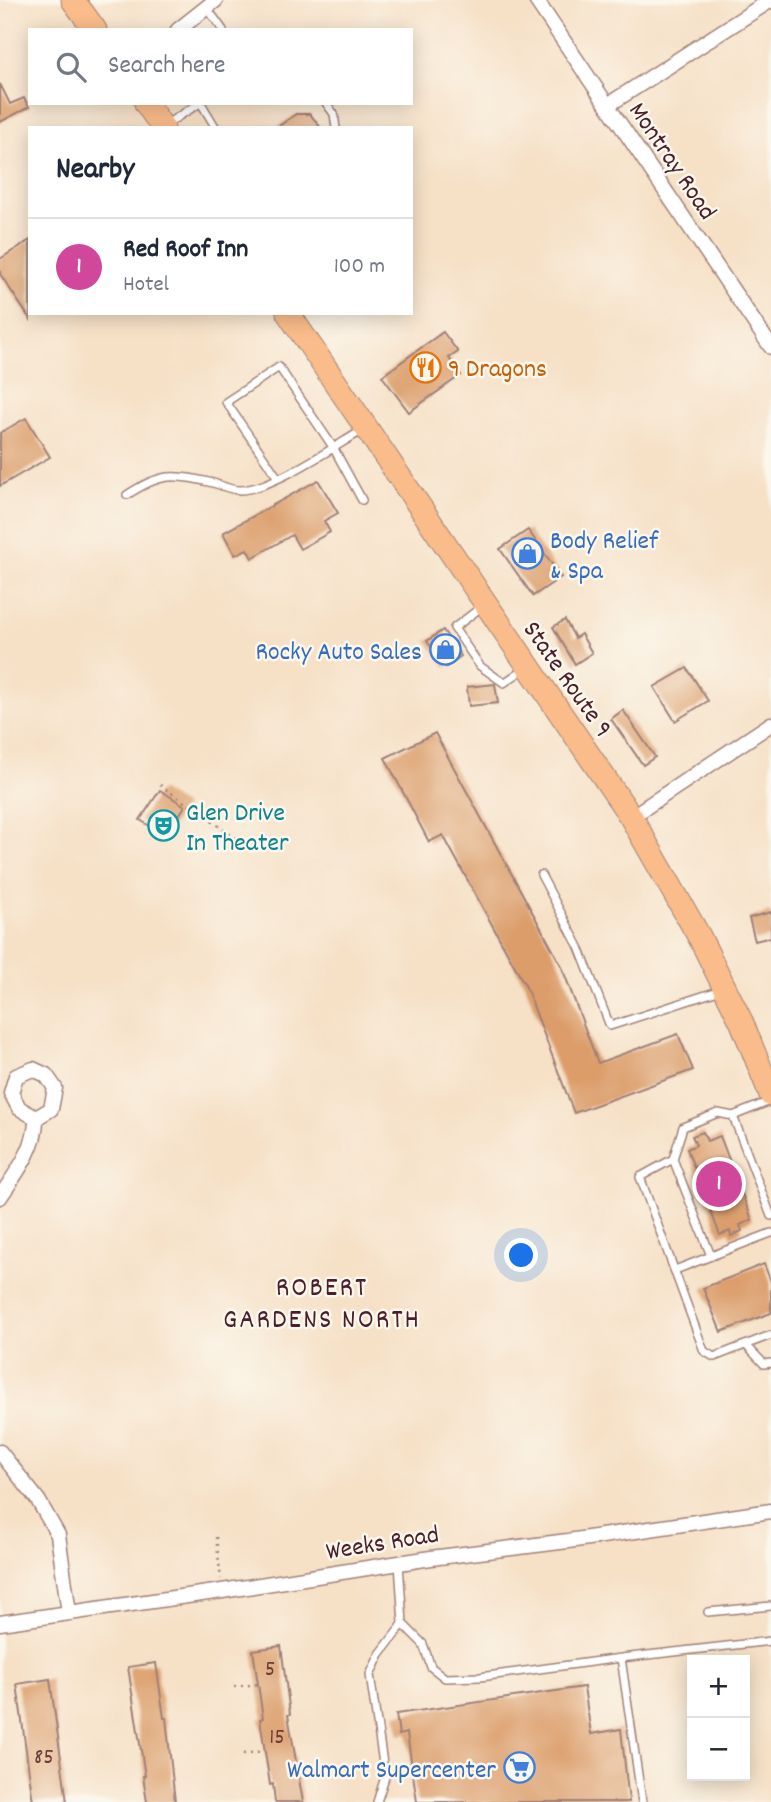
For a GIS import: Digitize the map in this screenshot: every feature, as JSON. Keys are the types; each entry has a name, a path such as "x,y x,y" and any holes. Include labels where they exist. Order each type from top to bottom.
{"main road":[{"path":"73,0 93,28"},
{"path":"147,105 161,126"},
{"name":"State Route 9","path":"289,315 631,817 700,938 771,1095"}],"street":[{"name":"Montray Road","path":"536,0 771,347"},
{"path":"608,105 771,0"},
{"path":"181,28 211,4"},
{"path":"631,817 771,724"},
{"path":"0,1197 21,1166 37,1131 36,1118"},
{"path":"0,1452 38,1500 58,1535 69,1613"},
{"name":"Weeks Road","path":"0,1623 771,1511"}],"lane":[{"path":"211,4 222,28"},
{"path":"164,126 197,105"},
{"path":"201,105 215,126"},
{"path":"327,105 334,114 336,126"},
{"path":"278,478 226,402 279,367 333,447 362,500"},
{"path":"127,495 148,481 171,475 196,478 239,490 266,484 365,429"},
{"path":"485,605 454,628 480,666 504,683 527,667"},
{"path":"541,875 579,947 610,1026 725,989"},
{"path":"711,1256 673,1159 683,1127 718,1113 733,1116 771,1101"},
{"path":"733,1116 771,1216"},
{"path":"673,1159 640,1177 704,1351 714,1357 771,1335"},
{"path":"675,1270 771,1233"},
{"path":"746,1345 764,1364 771,1363"},
{"path":"377,1802 385,1777 370,1675 380,1654 403,1624 399,1563"},
{"path":"708,1612 771,1606"},
{"path":"403,1624 423,1644 431,1667 445,1678 480,1677 621,1657 771,1641"},
{"path":"621,1657 642,1802"}],"path":[{"path":"160,785 240,841"},
{"path":"216,1537 222,1591"},
{"path":"234,1687 258,1684"},
{"path":"243,1754 265,1751"}],"building":[{"path":"0,84 10,104 24,98 29,107 0,122"},
{"path":"296,114 310,114 319,126 279,126"},
{"path":"28,241 30,319 0,274 0,259"},
{"name":"9 Dragons","path":"443,332 458,352 449,358 461,375 409,412 382,376"},
{"path":"26,418 50,457 0,486 0,433"},
{"path":"318,480 338,513 324,521 330,532 300,549 292,535 252,558 247,549 235,555 223,533"},
{"path":"528,530 561,577 533,596 500,549"},
{"path":"565,620 575,638 581,634 592,653 575,664 553,627"},
{"path":"443,630 461,656 446,667 427,641"},
{"path":"687,668 708,701 675,721 654,687"},
{"path":"495,684 498,703 469,706 467,687"},
{"path":"623,710 655,757 643,765 611,719"},
{"path":"435,733 561,965 598,1063 678,1034 693,1070 574,1113 526,987 443,835 429,842 385,758"},
{"path":"160,790 185,806 166,836 140,820"},
{"path":"771,912 771,937 755,941 749,918"},
{"path":"703,1132 707,1141 720,1136 752,1220 740,1225 742,1231 731,1236 730,1231 720,1235 687,1149 696,1145 692,1136"},
{"path":"764,1264 771,1282 771,1313 721,1332 703,1288"},
{"path":"281,1646 288,1715 303,1802 275,1802 260,1719 263,1718 253,1650"},
{"path":"156,1663 166,1718 175,1802 147,1802 128,1667"},
{"path":"50,1679 67,1802 33,1802 17,1684"},
{"name":"Walmart Supercenter","path":"584,1687 591,1734 621,1729 629,1802 417,1802 407,1733 399,1735 396,1714"}],"place":[{"name":"9 Dragons","path":"425,367"},
{"name":"Body Relief & Spa","path":"527,554"},
{"name":"Rocky Auto Sales","path":"445,650"},
{"name":"Glen Drive In Theater","path":"163,826"},
{"name":"Red Roof Inn","path":"719,1184"},
{"name":"Walmart Supercenter","path":"519,1768"}],"district":[{"name":"ROBERT GARDENS NORTH","path":"322,1301"}]}
